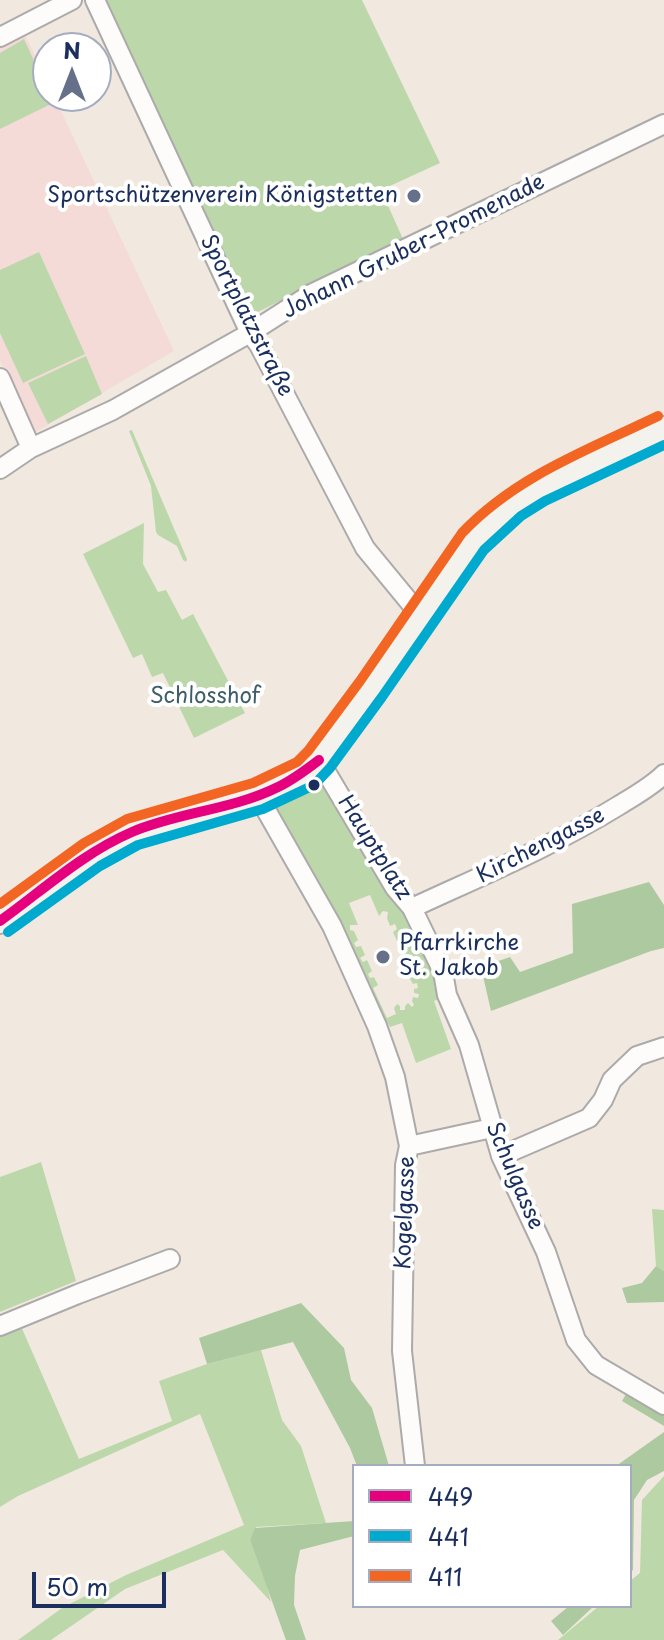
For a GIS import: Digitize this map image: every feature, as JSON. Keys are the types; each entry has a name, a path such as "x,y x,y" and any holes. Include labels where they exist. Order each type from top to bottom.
{"main road":[{"path":"0,921 92,854 132,832 258,796 305,774 319,760 473,541 513,505 538,489 662,434"}],"street":[{"path":"0,37 72,0"},
{"name":"Sportplatzstraße","path":"95,0 250,333 365,548 421,616"},
{"name":"Johann Gruber-Promenade","path":"0,469 31,448 113,410 250,333 311,294 664,124"},
{"path":"0,378 31,448"},
{"name":"Hauptplatz","path":"319,760 395,888 412,908"},
{"name":"Kirchengasse","path":"412,908 602,816 664,774"},
{"name":"Kogelgasse","path":"258,796 332,926 377,1026 395,1077 409,1146 405,1165 402,1351 415,1464"},
{"name":"Schulgasse","path":"412,908 443,972 447,995 469,1045 501,1156 546,1252 576,1340 596,1365 664,1405"},
{"path":"501,1156 589,1118 603,1100 612,1080 637,1056 664,1047"},
{"path":"409,1146 492,1128"},
{"path":"0,1326 170,1259"}],"shaded area":[{"path":"21,26 32,49 32,112 62,112 174,351 34,433 0,361 0,38"}],"green space":[{"path":"104,0 362,0 440,163 381,190 403,239 250,316"},
{"path":"24,39 32,56 32,112 35,112 0,129 0,53"},
{"path":"39,252 85,354 23,383 0,333 0,270"},
{"path":"86,356 102,394 48,424 28,383"},
{"path":"132,430 186,562 177,546 156,532 151,486 129,431"},
{"name":"Schlosshof","path":"144,523 143,564 158,592 166,590 182,620 193,614 245,713 194,738 163,673 152,677 142,654 133,658 83,554"},
{"path":"319,760 395,888 447,995 434,1001 451,1049 416,1063 402,1023 390,1027 387,1022 377,1026 258,796","holes":["370,895 379,916 383,911 388,912 390,926 395,924 397,929 393,932 397,941 402,940 403,944 399,947 404,958 409,956 407,963 416,973 409,977 413,984 417,983 414,993 419,994 418,998 413,997 412,1007 408,1003 405,1010 400,1010 397,1004 394,1008 396,1014 387,1018 373,988 378,985 374,977 370,978 368,974 372,971 367,960 363,962 360,958 365,955 361,946 356,947 354,943 358,940 350,925 358,925 349,903"]},
{"path":"649,882 664,905 664,948 491,1011 481,967 510,957 520,972 573,953 572,904"},
{"path":"41,1162 76,1281 0,1312 0,1177"},
{"path":"652,1209 664,1210 664,1271 656,1266"},
{"path":"656,1266 664,1271 664,1302 627,1303 622,1288 642,1283"},
{"path":"301,1303 344,1348 351,1380 372,1408 388,1464 356,1464 293,1342 207,1364 199,1338"},
{"path":"20,1324 79,1459 172,1421 159,1381 261,1350 282,1420 301,1446 326,1523 256,1527 250,1540 271,1602 223,1550 125,1589 51,1640 18,1640 62,1608 126,1575 244,1525 200,1414 0,1507 0,1333"},
{"path":"626,1394 664,1402 664,1426 622,1401"},
{"path":"664,1432 664,1471 647,1480 634,1500 632,1571 632,1464 619,1464"},
{"path":"664,1476 664,1640 558,1640 597,1608 632,1608 632,1579 640,1573 642,1500"},
{"path":"352,1521 352,1537 300,1550 294,1605 306,1640 286,1640 250,1540 255,1528"},
{"path":"567,1608 592,1608 563,1635 551,1621"}],"transit line":[{"name":"411","path":"0,904 84,843 127,819 253,783 297,762 360,681 462,533 483,513 529,480 658,416"},
{"name":"441","path":"8,932 100,866 138,845 263,809 314,785 382,697 484,550 521,516 545,501 664,445"},
{"name":"449","path":"0,921 80,861 114,841 150,825 260,795 289,781 319,760"}],"place":[{"name":"Sportschützenverein Königstetten","path":"414,196"},
{"name":"Pfarrkirche St. Jakob","path":"383,957"}]}
